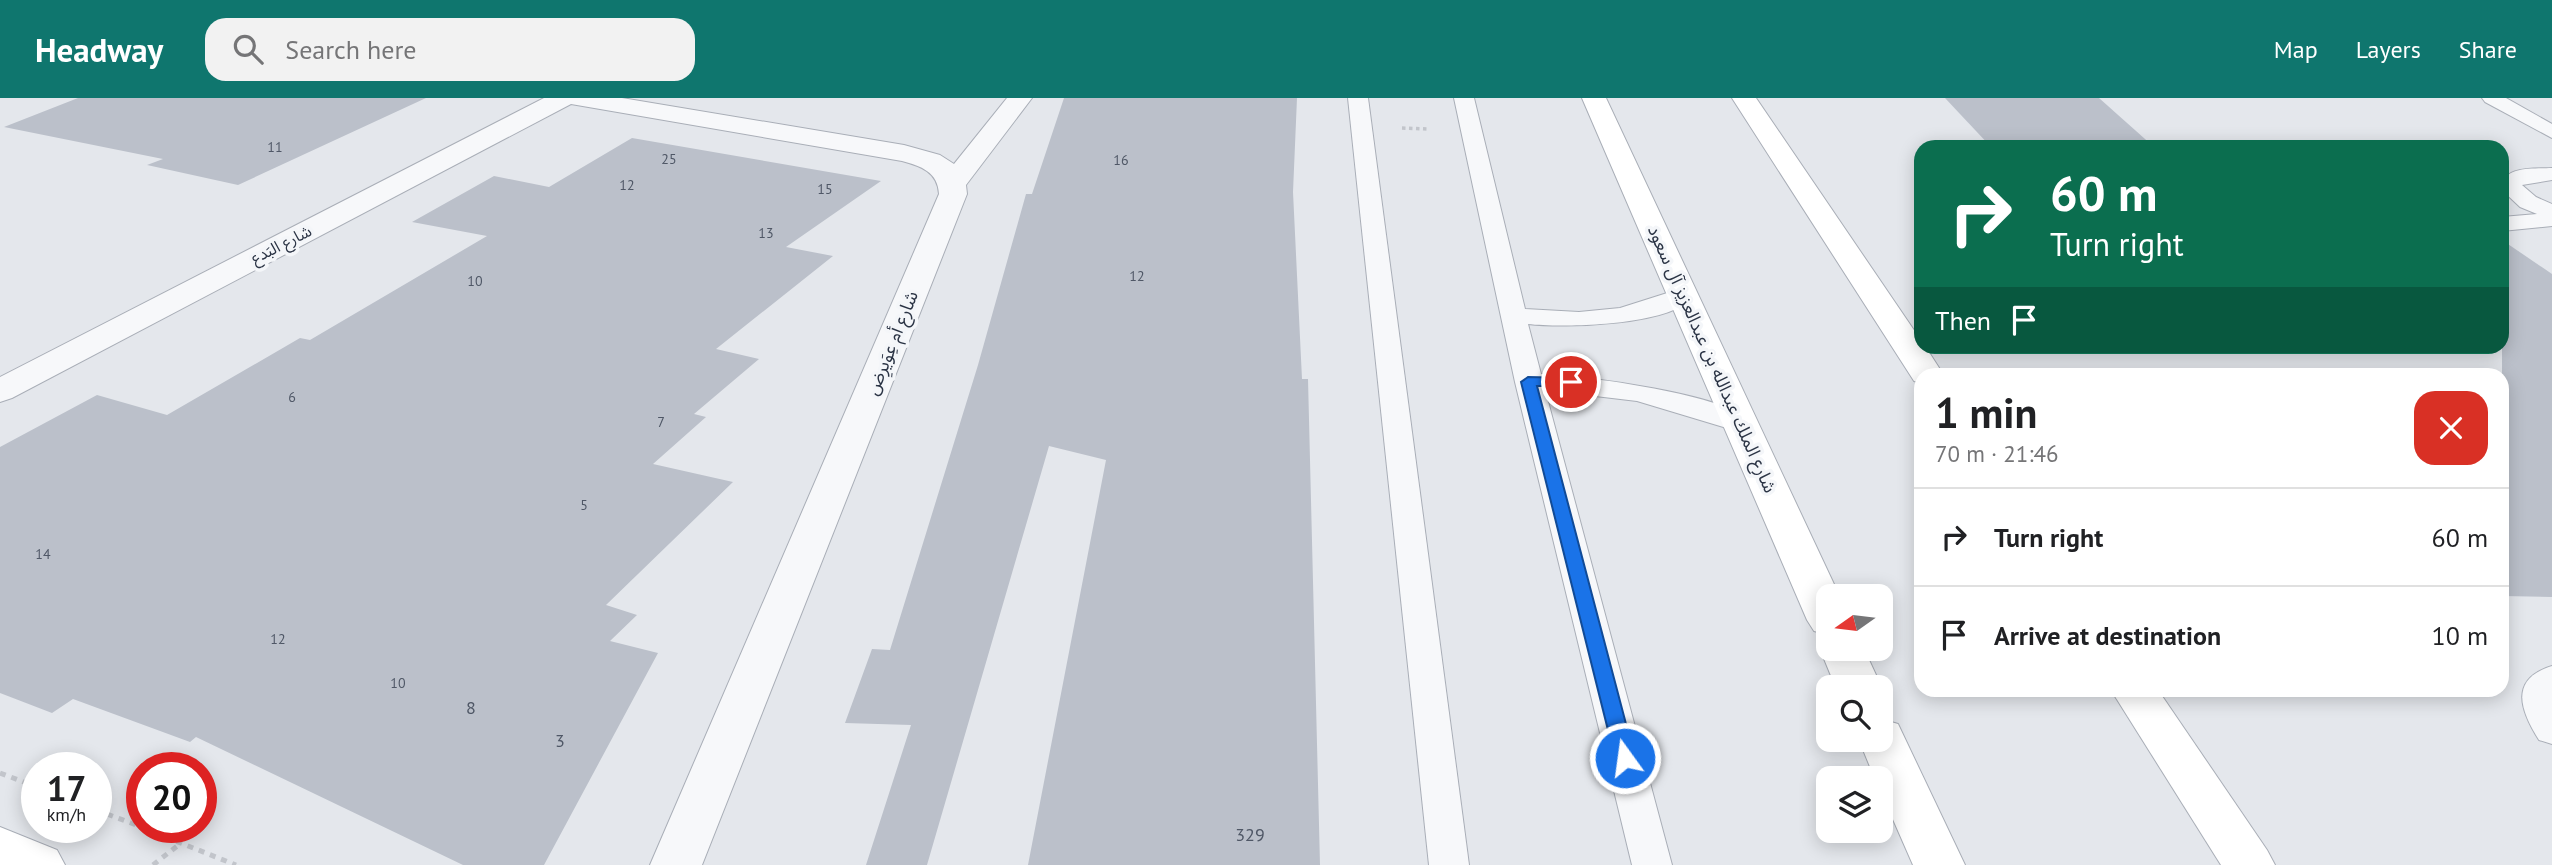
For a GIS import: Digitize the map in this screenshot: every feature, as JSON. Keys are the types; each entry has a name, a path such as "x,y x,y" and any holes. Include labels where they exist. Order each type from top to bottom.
{"main road":[{"name":"شارع الملك عبدالله بن عبدالعزيز آل سعود","path":"1594,98 1816,591"},
{"path":"1717,98 1765,129"},
{"path":"1744,98 1922,368"},
{"path":"2139,697 2249,865"},
{"path":"1888,752 1939,865"},
{"path":"0,848 39,865"}],"street":[{"name":"شارع البَدع","path":"0,391 563,98"},
{"path":"577,98 904,153 938,164 954,183 1020,98"},
{"name":"شارع أم عِوَيرِض","path":"676,865 953,194 954,183"}],"lane":[{"path":"1357,98 1449,865"},
{"path":"1464,98 1528,382 1652,865"},
{"path":"2492,98 2552,132"},
{"path":"2552,174 2522,176 2514,180 2511,186 2528,202 2552,212"},
{"path":"2509,222 2552,219"},
{"path":"1514,315 1585,321 1628,316 1658,307 1683,295"},
{"path":"1528,382 1608,385 1700,407 1740,424"},
{"path":"2552,679 2540,690 2538,702 2542,716 2552,730"}],"path":[{"path":"1361,128 1471,129"},
{"path":"0,773 21,781"},
{"path":"153,865 180,843"},
{"path":"183,843 236,865"}],"building":[{"path":"78,98 426,98 238,185 147,165 163,159 4,127"},
{"path":"1064,98 1297,98 1293,192 1302,379 1308,379 1320,865 1028,865 1106,460 1049,446 927,865 866,865 911,725 845,723 872,649 890,650 978,365 1026,194 1032,194"},
{"path":"1945,98 2099,98 2146,140 1984,140"},
{"path":"632,138 881,181 786,247 833,256 716,349 759,359 694,414 706,417 653,464 733,482 606,605 637,615 610,641 658,653 544,865 463,865 196,737 190,742 73,699 52,713 0,693 0,447 97,395 167,415 300,338 310,340 487,236 412,222 494,176 549,187"},
{"path":"2509,245 2552,274 2552,597 2509,596 2509,368 2502,368 2502,354 2509,354"}],"route":[{"path":"1571,382 1528,382 1625,758"}]}
